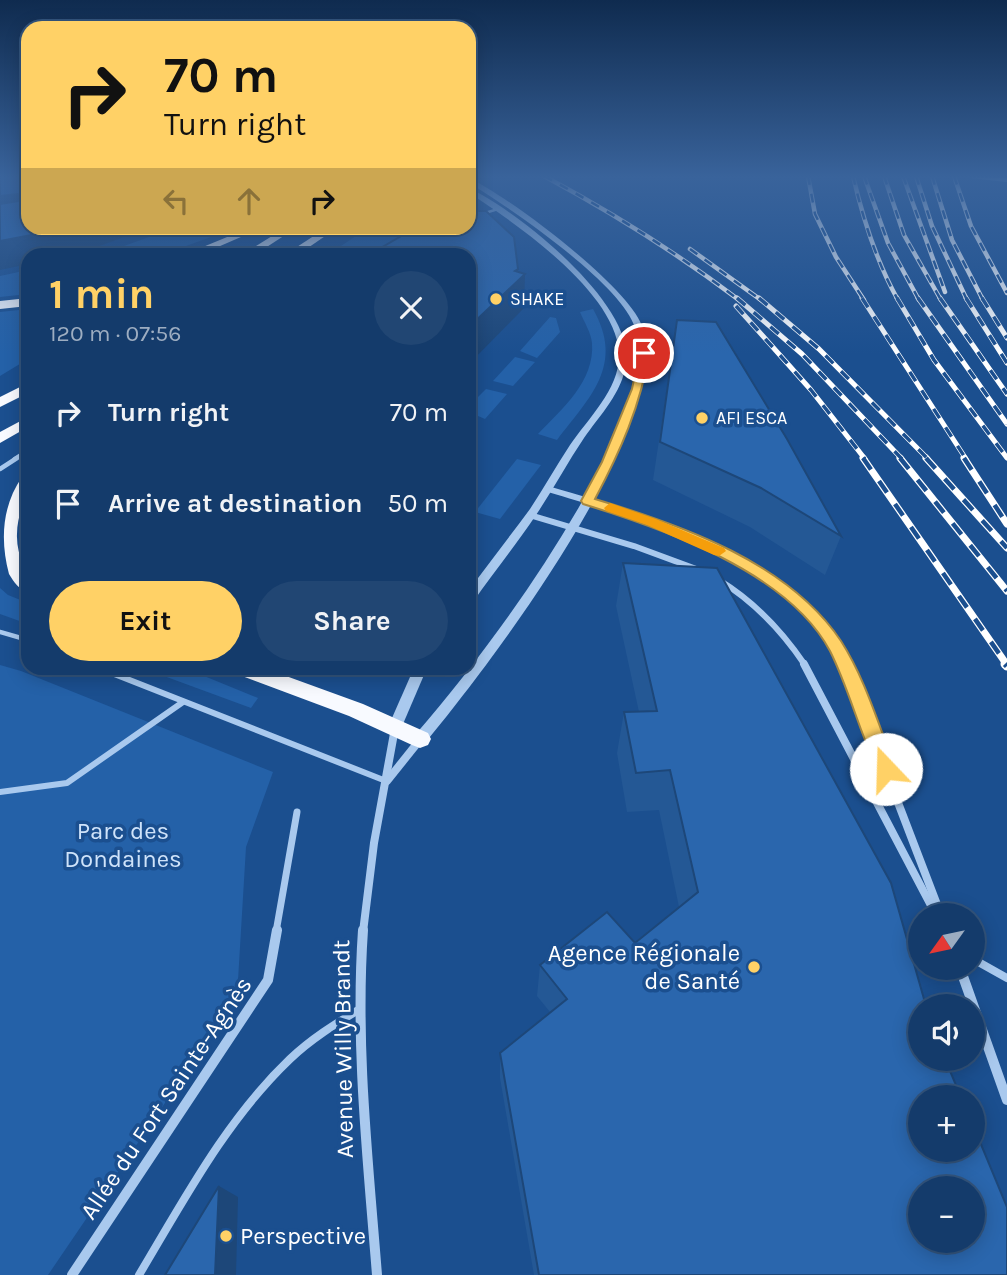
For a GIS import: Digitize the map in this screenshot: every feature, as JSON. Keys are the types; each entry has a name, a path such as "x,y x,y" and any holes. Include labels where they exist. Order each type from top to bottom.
{"highway":[{"path":"206,248 238,236"},
{"path":"258,248 278,236"},
{"path":"301,248 320,236"},
{"path":"322,248 338,236"},
{"path":"0,306 21,303"},
{"path":"0,403 21,391"},
{"path":"0,439 21,426"},
{"path":"21,490 10,506 5,527 5,551 13,570 21,579"},
{"path":"259,675 421,739"}],"street":[{"path":"476,589 609,398 622,368 623,352 619,330 598,296 533,236"},
{"name":"Avenue Willy Brandt","path":"476,671 588,501 608,462 638,389 644,353 639,330 622,303 580,261 549,236"},
{"path":"548,489 652,522 744,564 790,595 823,627 859,696 935,903"},
{"path":"530,514 703,572"},
{"path":"716,578 756,605 792,644 810,672 933,903"},
{"name":"Avenue Willy Brandt","path":"377,1275 364,1108 360,1009 369,865 395,727 419,675"},
{"name":"Avenue Willy Brandt","path":"386,781 473,675"},
{"name":"Allée du Fort Sainte-Agnès","path":"72,1275 268,980 297,812"},
{"path":"964,980 1007,1100"}],"lane":[{"path":"0,469 21,455"},
{"path":"0,632 21,638"},
{"path":"116,675 386,781"},
{"path":"0,792 67,783 183,702"},
{"path":"985,966 1007,978"},
{"path":"139,1275 218,1144 295,1052 329,1025 360,1009"}],"green space":[{"path":"153,236 215,236 180,248 118,248"},
{"path":"357,236 430,236 409,248 338,248"},
{"path":"21,272 21,295 0,297 0,276"},
{"path":"593,309 606,347 599,379 581,409 557,440 538,434 583,382 592,357 592,343 580,312"},
{"path":"21,310 21,363 0,376 0,312"},
{"path":"550,317 556,318 560,332 537,358 520,351"},
{"path":"515,357 535,362 513,386 493,381"},
{"path":"486,389 507,394 485,419 476,415 476,399"},
{"path":"517,459 541,465 500,519 476,511"},
{"path":"0,588 21,600 21,622 0,614"},
{"name":"Parc des Dondaines","path":"0,665 273,772 246,847 237,997 48,1275 0,1275"},
{"path":"161,675 202,675 258,698 251,708"}],"building":[{"path":"0,236 29,236 0,241"},
{"path":"402,236 512,236 518,269 515,271 525,274 476,320 476,248 381,248"},
{"path":"677,320 716,322 787,439 841,536 761,488 660,442"},
{"name":"Agence Régionale de Santé","path":"623,563 717,568 891,883 908,943 908,980 919,980 923,994 908,994 908,1071 950,1071 956,1085 908,1085 908,1162 985,1162 985,1154 1007,1207 1007,1275 539,1275 500,1053 567,999 540,965 607,912 635,943 698,892 670,770 636,773 624,712 657,711"},
{"path":"219,1186 215,1275 165,1275"}],"railway":[{"path":"646,236 739,300"},
{"path":"826,236 864,300"},
{"path":"870,236 897,298"},
{"path":"885,236 919,300"},
{"path":"904,236 941,300"},
{"path":"925,236 945,292"},
{"path":"936,236 966,298"},
{"path":"951,236 983,300"},
{"path":"976,236 1007,293"},
{"path":"690,249 761,300"},
{"path":"737,298 802,354 902,459"},
{"path":"759,298 819,349 928,459"},
{"path":"862,298 966,459"},
{"path":"897,298 934,360 1007,458"},
{"path":"918,298 1007,424"},
{"path":"940,298 1007,394"},
{"path":"966,298 1007,363"},
{"path":"982,298 1007,338"},
{"path":"736,306 811,390 865,459"},
{"path":"863,458 1007,665"},
{"path":"900,458 1007,591"},
{"path":"926,458 1007,548"},
{"path":"964,458 1007,524"}],"slow traffic":[{"path":"610,508 652,522 719,551"}],"place":[{"name":"SHAKE","path":"496,299"},
{"name":"AFI ESCA","path":"702,418"},
{"name":"Agence Régionale de Santé","path":"754,967"},
{"name":"Perspective","path":"226,1236"}],"route":[{"path":"644,353 638,389 608,462 588,501 634,515 720,552 766,577 808,610 835,646 859,696 886,769"}]}
